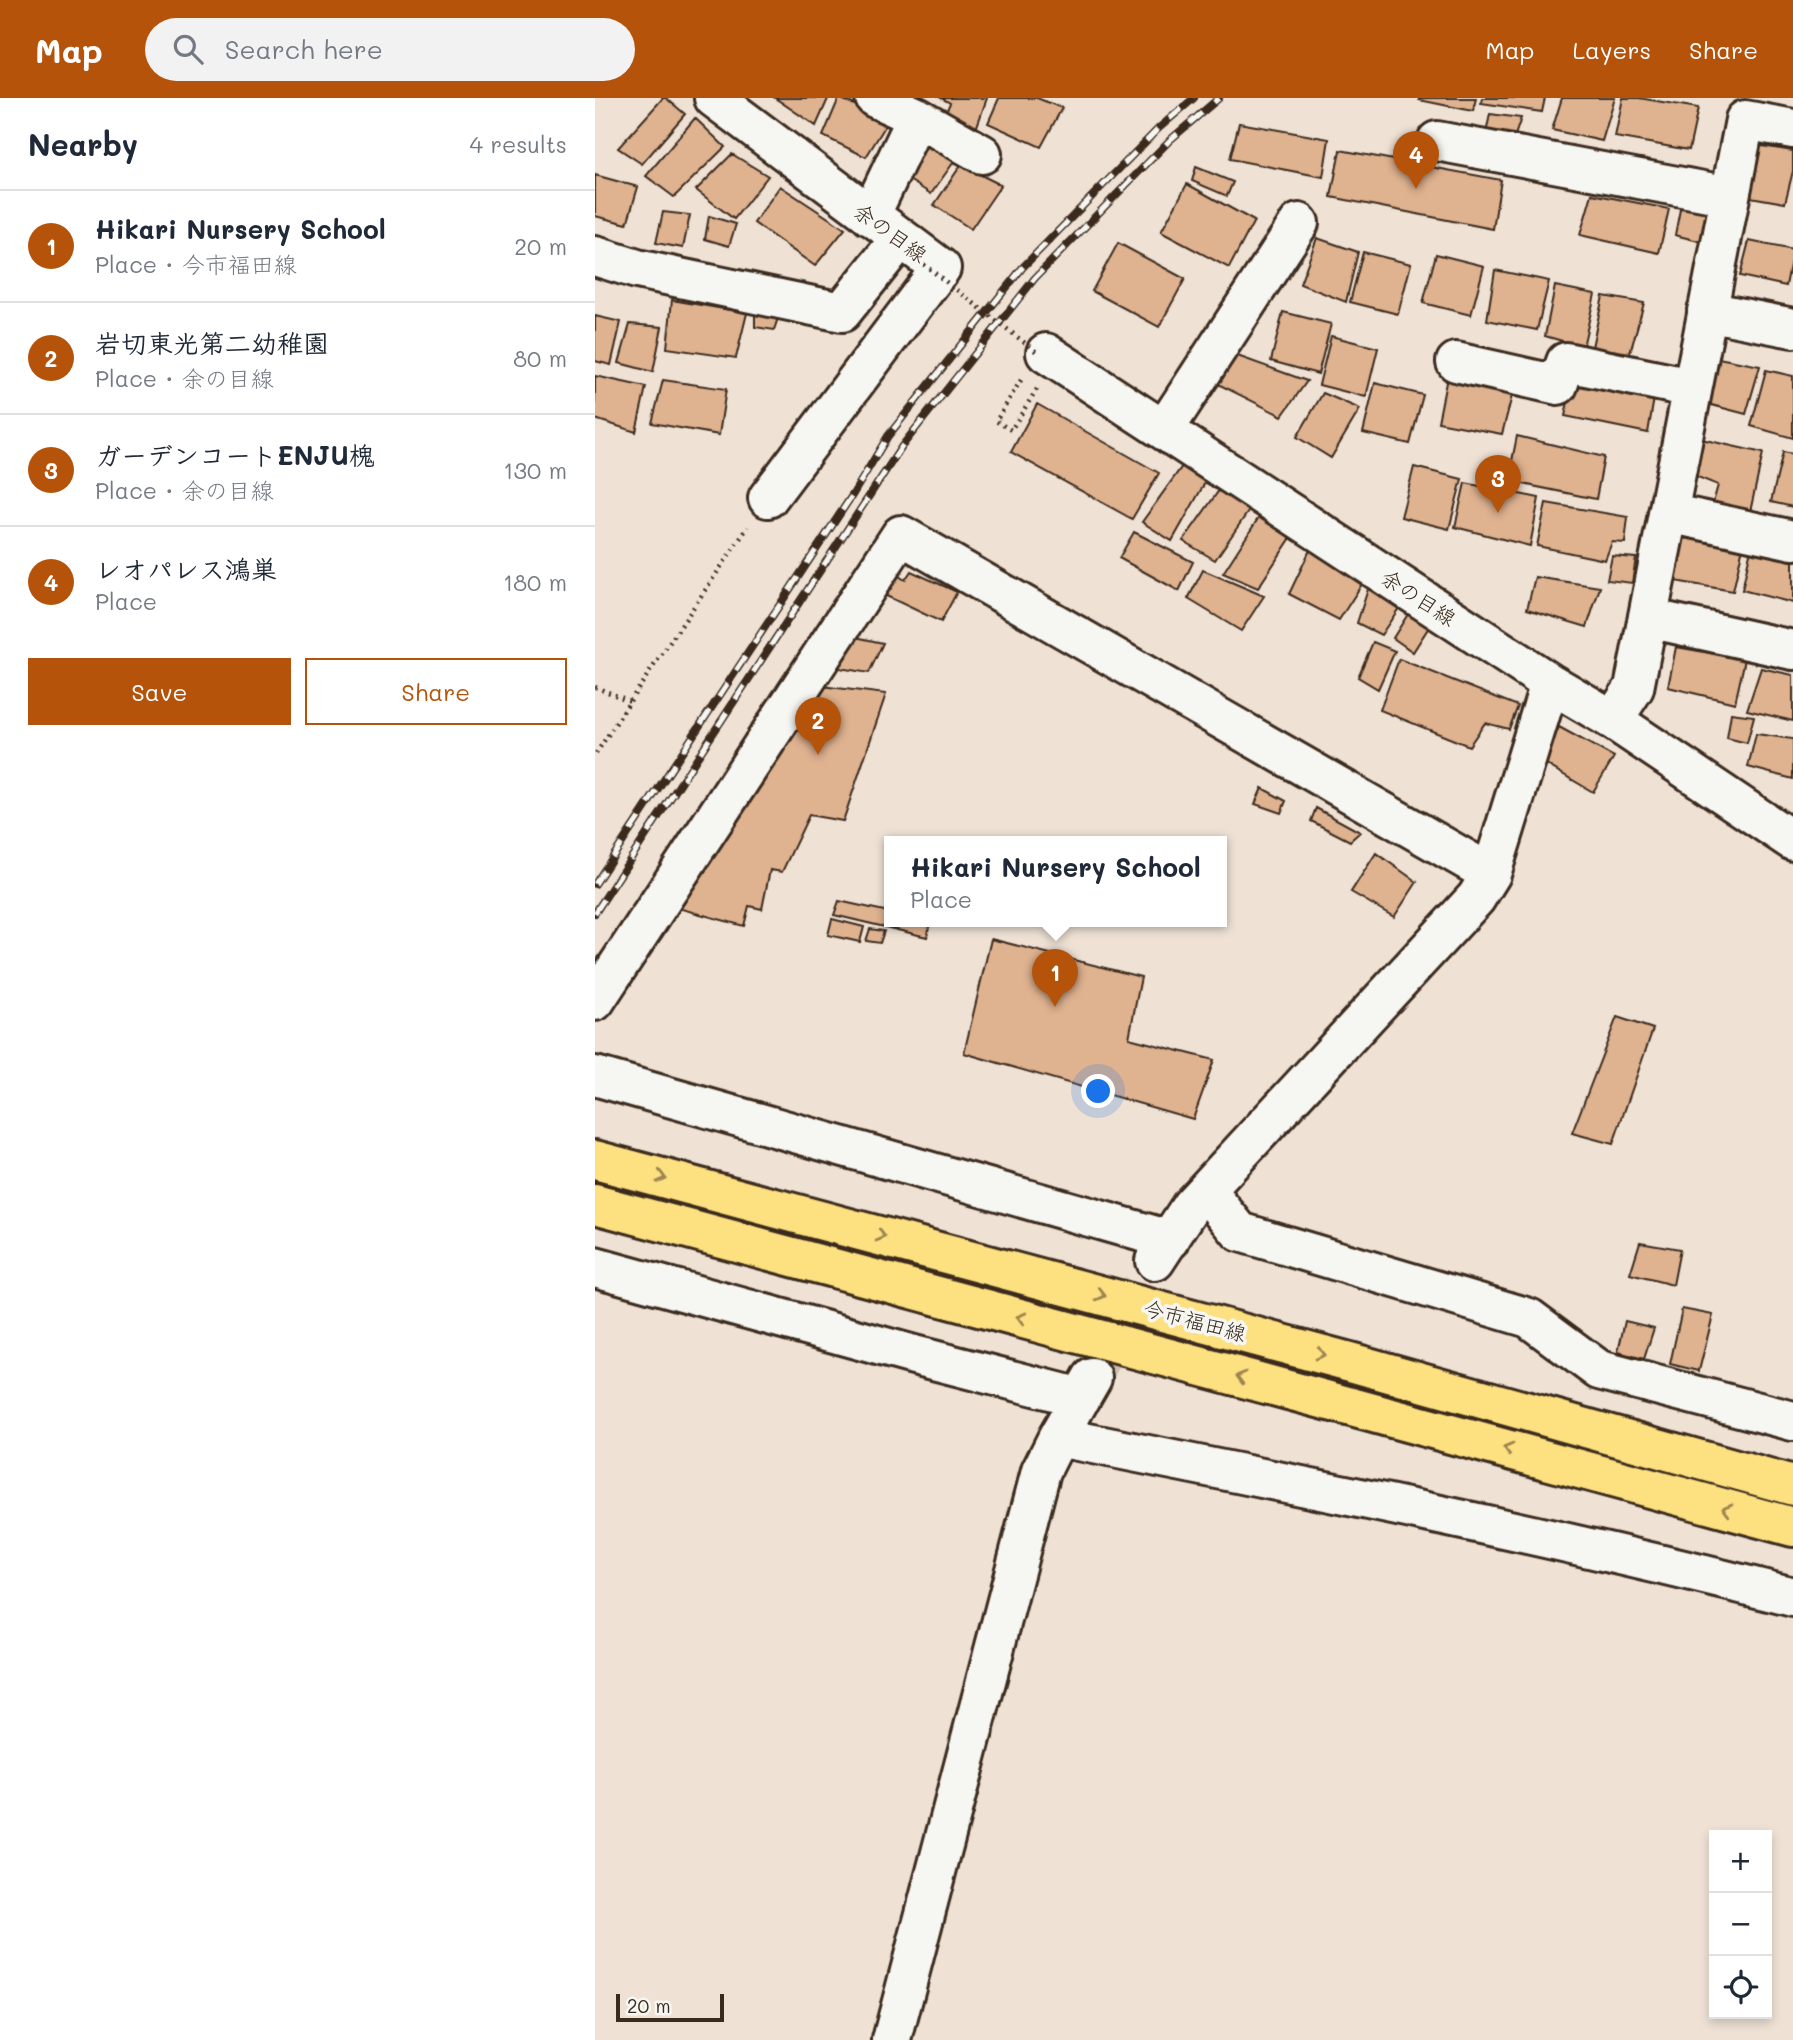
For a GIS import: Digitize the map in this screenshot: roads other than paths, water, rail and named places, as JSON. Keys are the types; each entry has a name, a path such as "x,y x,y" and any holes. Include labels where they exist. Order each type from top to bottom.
{"main road":[{"name":"今市福田線","path":"595,1160 1350,1362 1793,1486"},
{"name":"今市福田線","path":"595,1204 1793,1527"}],"street":[{"name":"余の目線","path":"713,98 896,238 941,268 768,498"},
{"path":"875,98 917,117 982,153"},
{"path":"595,256 637,269 842,312 896,238 917,117"},
{"path":"1621,708 1634,688 1745,120 1793,129"},
{"path":"1437,141 1730,196"},
{"path":"1164,430 1299,223"},
{"path":"1707,312 1793,328"},
{"name":"余の目線","path":"1041,360 1164,430 1550,683 1621,708 1793,841"},
{"path":"1456,362 1558,385 1566,362 1692,388"},
{"path":"1668,513 1793,540"},
{"path":"595,1001 901,535 1491,874"},
{"path":"1648,618 1793,650"},
{"path":"595,1076 1163,1251 1191,1206 1476,898 1491,874 1550,683"},
{"path":"1206,1190 1240,1232 1529,1318 1599,1370 1793,1421"},
{"path":"595,1267 914,1355 1087,1388 1041,1471 892,2040"},
{"path":"1058,1437 1360,1497 1671,1566 1793,1597"}],"tunnel":[{"path":"1096,1370 1155,1261"}],"railway":[{"path":"595,884 853,494 888,436 1023,267 1159,128 1194,98"},
{"path":"595,913 902,446 1035,278 1170,140 1219,98"}],"place":[{"name":"レオパレス鴻巣","path":"1416,189"},
{"name":"ガーデンコートENJU槐","path":"1498,513"},
{"name":"岩切東光第二幼稚園","path":"818,755"},
{"name":"Hikari Nursery School","path":"1055,1007"}]}
